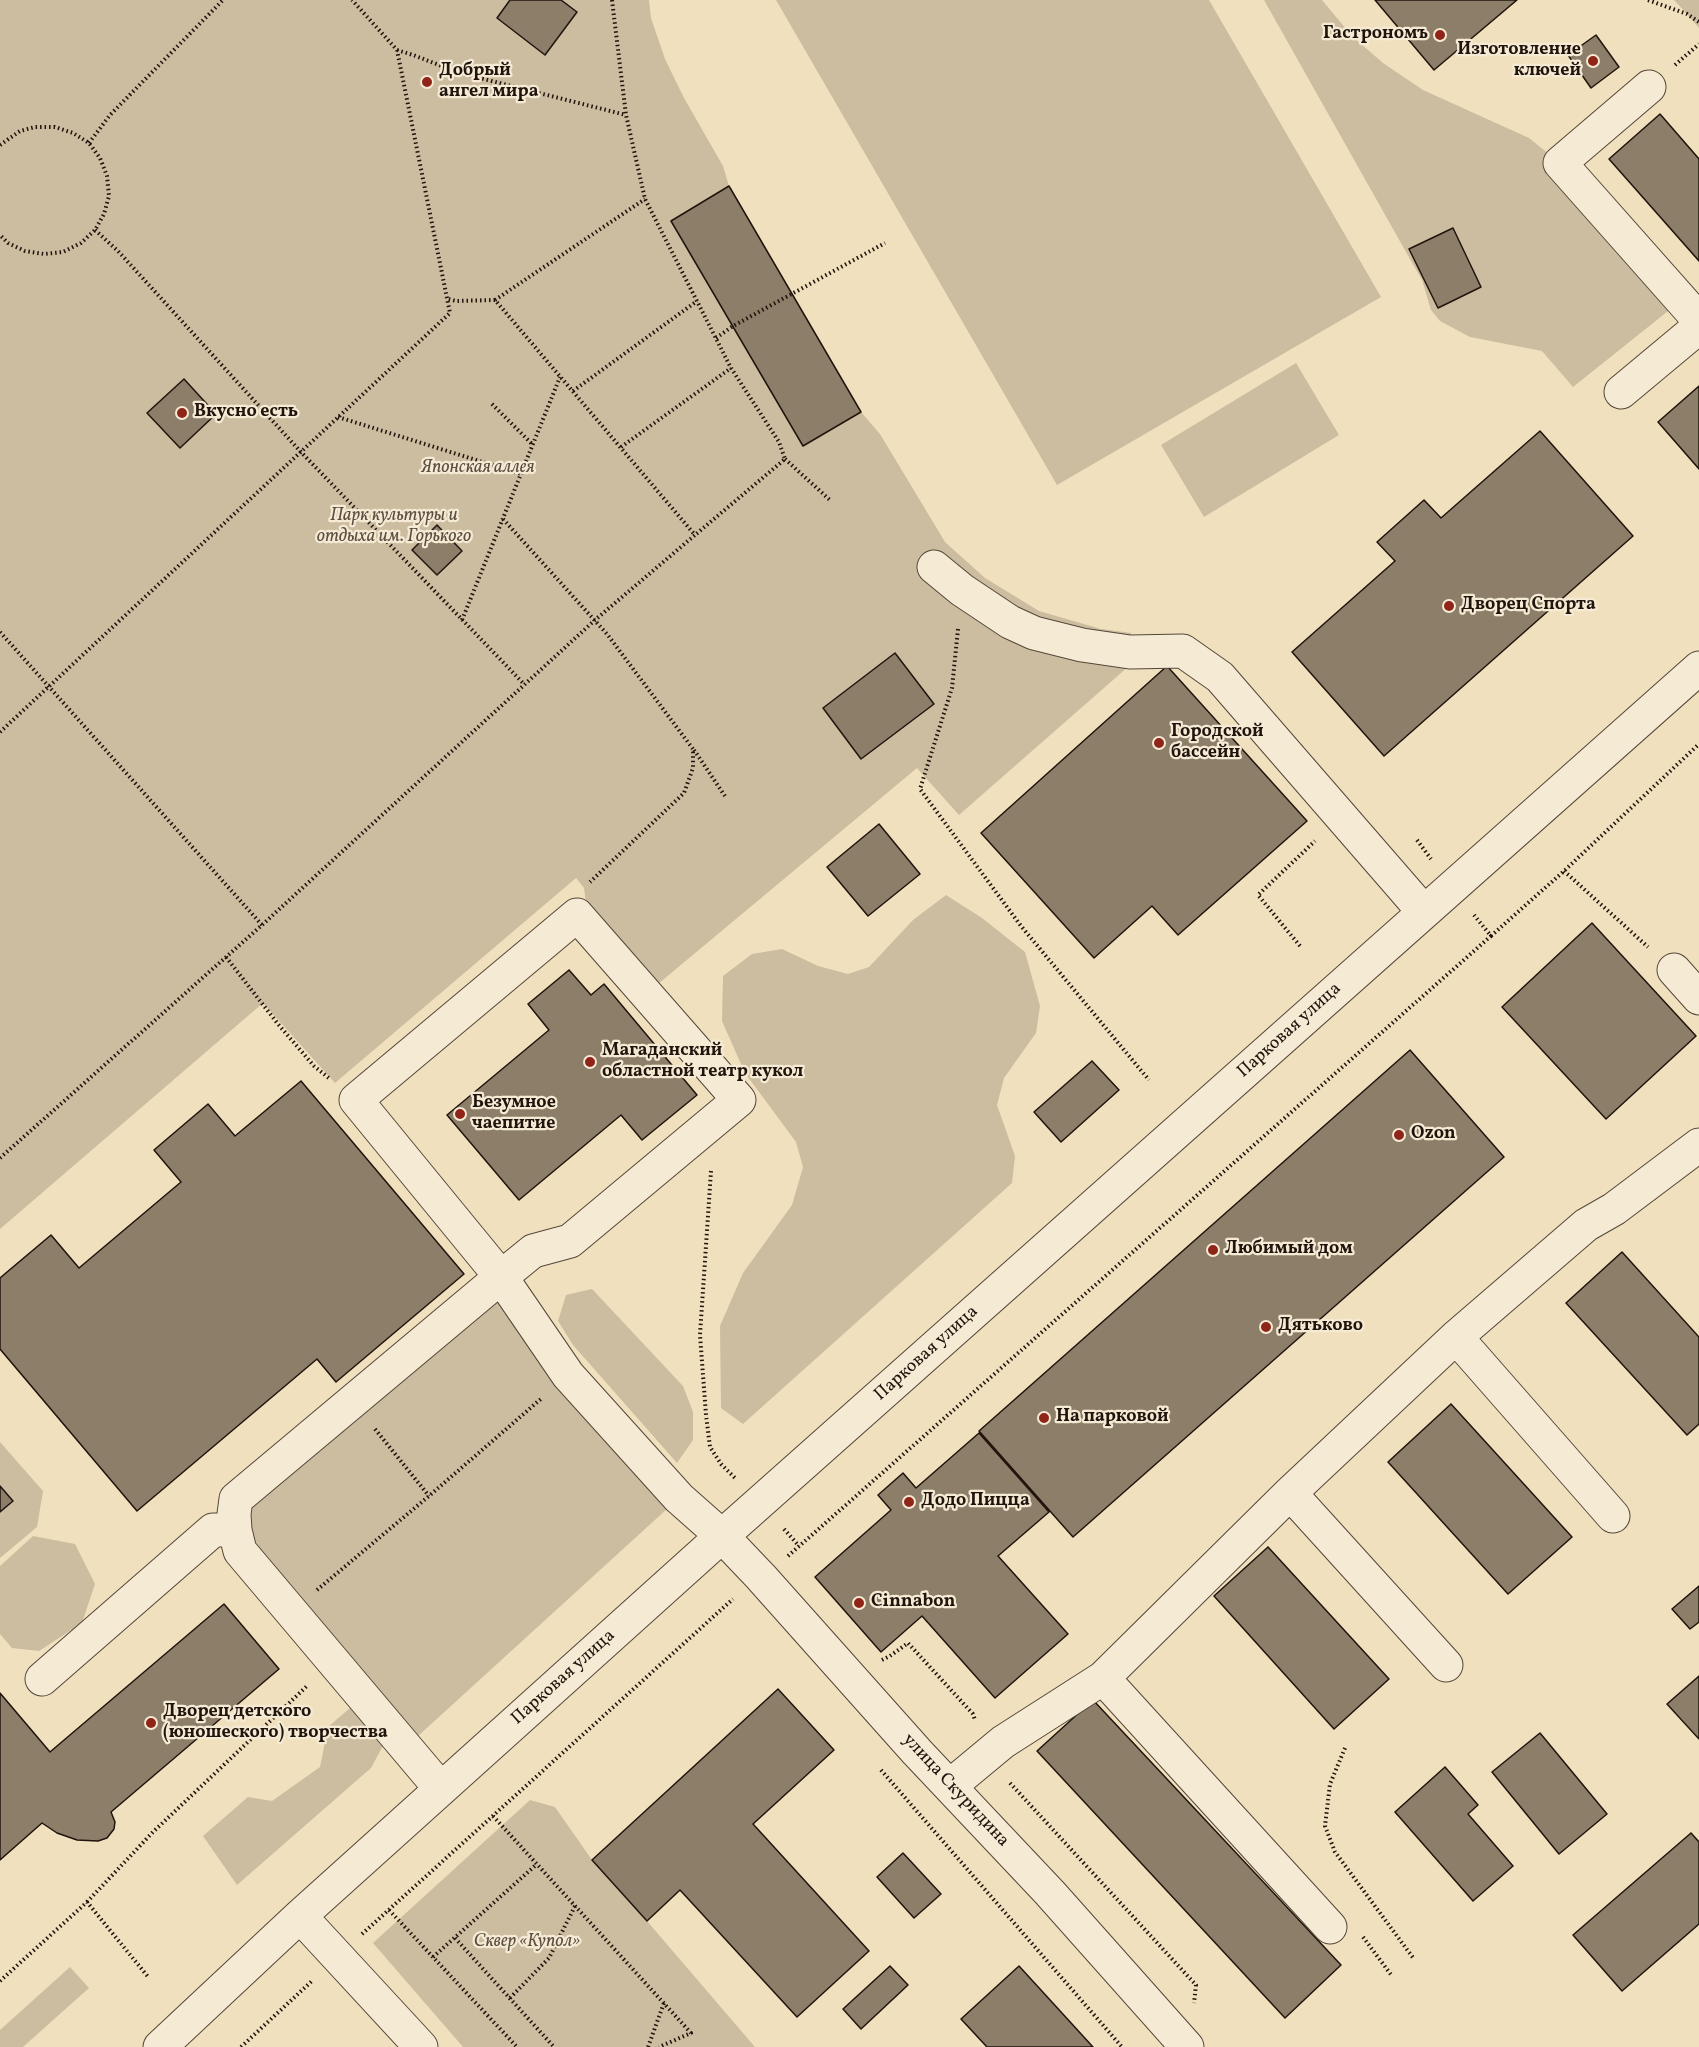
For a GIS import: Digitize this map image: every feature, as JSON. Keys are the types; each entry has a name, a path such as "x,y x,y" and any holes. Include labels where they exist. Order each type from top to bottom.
{"street":[{"path":"1649,87 1560,163 1699,320"},
{"path":"1621,392 1699,327"},
{"path":"934,567 962,590 1010,622 1034,633 1082,645 1130,651 1183,651 1220,676 1424,912"},
{"name":"Парковая улица","path":"160,2047 300,1916 722,1536 1699,668"},
{"path":"356,1100 577,915 739,1100 570,1241 532,1251 236,1499 235,1530 240,1551 441,1789"},
{"path":"1674,970 1699,998"},
{"name":"улица Скуридина","path":"356,1100 501,1277 568,1375 679,1498 722,1536 761,1578 917,1752 1058,1902 1187,2047"},
{"path":"950,1786 1003,1742 1102,1678 1290,1493 1456,1337 1586,1225 1614,1209 1699,1145"},
{"path":"1456,1337 1613,1516"},
{"path":"1290,1493 1446,1665"},
{"path":"42,1679 213,1530 235,1530"},
{"path":"1102,1678 1330,1927"},
{"path":"300,1916 421,2047"}],"path":[{"path":"89,143 110,115 223,0"},
{"path":"0,732 450,313 397,50 352,0"},
{"path":"612,0 626,115 645,199 731,368 779,442 785,459 831,501"},
{"path":"1648,0 1687,14 1699,21"},
{"path":"397,50 460,74 626,115"},
{"path":"0,145 5,139 20,131 35,127 55,127 73,133 89,143 100,158 107,176 109,196 104,214 94,230 81,243 63,252 44,254 25,251 1,237"},
{"path":"0,136 5,139"},
{"path":"448,299 456,301 495,300 645,199"},
{"path":"94,230 118,251 300,451 524,684"},
{"path":"716,338 733,326 885,243"},
{"path":"495,300 695,535"},
{"path":"573,392 697,300"},
{"path":"621,447 731,368"},
{"path":"462,620 560,377"},
{"path":"492,404 533,445"},
{"path":"338,417 521,474"},
{"path":"0,1158 262,925 594,620 785,459"},
{"path":"503,519 594,620 693,749 725,796"},
{"path":"962,590 952,687 920,789 1021,926 1149,1080"},
{"path":"0,632 262,925"},
{"path":"241,2047 338,1956 733,1599 799,1546 1491,936 1699,744"},
{"path":"577,915 584,888 684,792 693,768 693,749"},
{"path":"1300,946 1258,895 1341,815"},
{"path":"1417,840 1491,936"},
{"path":"1564,871 1674,970"},
{"path":"226,957 314,1066 356,1100"},
{"path":"714,1121 700,1335 710,1447 721,1464 799,1546"},
{"path":"291,1612 568,1375"},
{"path":"353,1401 429,1496"},
{"path":"733,1599 740,1607"},
{"path":"880,1660 908,1643 973,1714 986,1756 1196,1985 1194,2009"},
{"path":"0,1981 87,1902 152,1833 333,1661"},
{"path":"1345,1748 1330,1784 1325,1826 1335,1852 1414,1959"},
{"path":"874,1761 1122,2047"},
{"path":"493,1816 692,2033 659,2047"},
{"path":"433,1957 537,1864"},
{"path":"87,1902 149,1978"},
{"path":"510,1998 549,1958 575,1906"},
{"path":"389,1910 517,2047"},
{"path":"1330,1927 1354,1925 1392,1976"},
{"path":"455,1938 554,2047"},
{"path":"648,2047 664,2003"}],"green space":[{"name":"Парк культуры и отдыха им. Горького","path":"0,0 649,0 651,18 665,59 684,98 723,166 729,186 672,221 804,446 861,412 880,434 945,542 985,578 1039,611 1101,629 1131,633 1129,666 959,815 917,768 658,984 587,910 584,888 576,878 335,1083 263,1003 0,1229"},
{"path":"776,0 1209,0 1381,297 1057,485"},
{"path":"1264,0 1322,0 1352,36 1383,63 1423,90 1529,138 1560,163 1682,300 1573,387 1542,351 1470,337 1440,321 1431,310 1422,280"},
{"path":"1674,0 1699,0 1699,28 1687,14"},
{"path":"1296,363 1339,435 1204,517 1161,445"},
{"path":"946,895 982,918 1025,952 1040,1006 1036,1033 1004,1078 997,1105 1015,1156 1012,1183 743,1424 721,1408 720,1326 743,1273 792,1205 803,1167 796,1142 745,1073 722,1021 723,976 752,954 782,949 818,966 848,974 869,967 913,920"},
{"path":"501,1277 679,1498 406,1747 333,1661 234,1514"},
{"path":"592,1289 683,1386 693,1412 693,1440 677,1463 573,1345 558,1321 566,1295"},
{"path":"0,1442 43,1491 37,1527 0,1558"},
{"path":"33,1536 75,1544 95,1584 82,1623 39,1651 12,1648 0,1634 0,1566"},
{"path":"358,1701 386,1740 371,1768 237,1885 203,1836 248,1797 272,1801 320,1767 328,1727"},
{"name":"Сквер «Купол»","path":"530,1800 555,1807 592,1860 755,2047 463,2047 373,1943"},
{"path":"70,1967 89,1988 23,2047 0,2047 0,2030"}],"building":[{"path":"510,0 561,0 577,12 545,55 497,18"},
{"name":"Гастрономъ","path":"1375,0 1517,0 1434,70"},
{"name":"Изготовление ключей","path":"1596,35 1619,67 1591,88 1568,55"},
{"path":"1660,114 1699,159 1699,261 1609,159"},
{"path":"729,186 861,412 803,446 671,221"},
{"path":"1453,228 1481,287 1438,308 1409,249"},
{"name":"Вкусно есть","path":"184,379 216,414 180,448 147,413"},
{"path":"1699,386 1699,469 1658,422"},
{"name":"Дворец Спорта","path":"1540,431 1633,536 1384,756 1292,652 1395,561 1377,542 1424,500 1441,518"},
{"path":"437,525 462,551 437,575 412,550"},
{"path":"895,653 934,704 861,759 823,708"},
{"name":"Городской бассейн","path":"1167,666 1307,821 1178,935 1152,906 1094,958 981,833"},
{"path":"879,824 920,874 868,916 827,867"},
{"path":"1592,923 1696,1036 1606,1119 1502,1007"},
{"name":"Магаданский областной театр кукол","path":"569,970 591,995 604,984 697,1095 642,1140 621,1115 519,1200 447,1115 549,1030 528,1004"},
{"path":"1410,1050 1504,1157 1073,1537 979,1431"},
{"path":"1092,1061 1119,1090 1061,1142 1034,1112"},
{"path":"301,1081 464,1274 336,1382 317,1359 137,1511 0,1349 0,1278 51,1235 79,1268 181,1182 154,1150 208,1104 235,1136"},
{"path":"1622,1252 1699,1337 1699,1424 1687,1435 1566,1303"},
{"path":"1451,1404 1572,1537 1508,1594 1388,1462"},
{"path":"979,1433 1049,1512 998,1556 1068,1634 995,1698 922,1616 881,1652 815,1577 891,1510 878,1495 903,1473 916,1488"},
{"path":"0,1486 13,1501 0,1512"},
{"path":"1268,1547 1389,1679 1334,1729 1214,1596"},
{"path":"1699,1586 1699,1622 1690,1629 1672,1609"},
{"name":"Дворец детского (юношеского) творчества","path":"224,1604 279,1669 111,1812 115,1822 114,1829 107,1838 98,1841 77,1840 57,1833 42,1823 0,1860 0,1693 50,1752"},
{"path":"1699,1676 1699,1739 1667,1704"},
{"path":"778,1689 834,1750 753,1824 869,1951 797,2017 680,1890 647,1921 592,1860"},
{"path":"1093,1700 1341,1965 1285,2018 1037,1751"},
{"path":"1540,1733 1607,1814 1559,1854 1492,1772"},
{"path":"1445,1767 1478,1805 1468,1814 1513,1866 1473,1901 1395,1812"},
{"path":"1691,1833 1699,1842 1699,1924 1622,1991 1573,1935"},
{"path":"903,1853 941,1894 914,1918 877,1877"},
{"path":"890,1966 908,1985 861,2029 843,2009"},
{"path":"1019,1966 1093,2047 987,2047 961,2019"}],"place":[{"name":"Гастрономъ","path":"1440,35"},
{"name":"Изготовление ключей","path":"1593,61"},
{"name":"Добрый ангел мира","path":"427,82"},
{"name":"Вкусно есть","path":"182,413"},
{"name":"Дворец Спорта","path":"1449,606"},
{"name":"Городской бассейн","path":"1159,743"},
{"name":"Магаданский областной театр кукол","path":"590,1062"},
{"name":"Безумное чаепитие","path":"460,1114"},
{"name":"Ozon","path":"1399,1135"},
{"name":"Любимый дом","path":"1213,1250"},
{"name":"Дятьково","path":"1266,1327"},
{"name":"На парковой","path":"1044,1418"},
{"name":"Додо Пицца","path":"909,1502"},
{"name":"Cinnabon","path":"859,1603"},
{"name":"Дворец детского (юношеского) творчества","path":"151,1723"}],"park label":[{"name":"Японская аллея","path":"478,469"}]}
